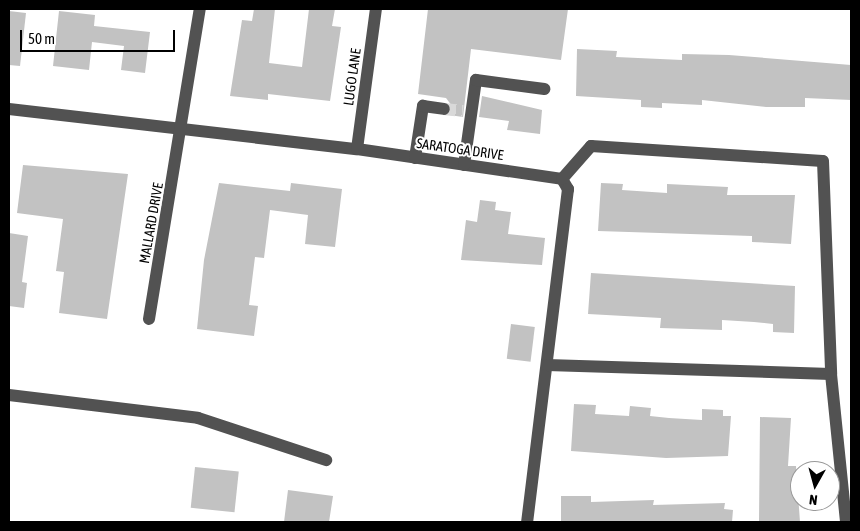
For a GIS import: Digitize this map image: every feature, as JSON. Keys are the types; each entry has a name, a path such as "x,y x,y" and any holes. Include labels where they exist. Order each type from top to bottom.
{"street":[{"name":"MALLARD DRIVE","path":"149,319 183,132 200,9"},
{"name":"LUGO LANE","path":"357,149 376,9"},
{"path":"464,165 467,112 476,80 544,89"},
{"path":"415,158 423,106 444,108"},
{"name":"SARATOGA DRIVE","path":"9,109 183,132 357,149 562,179"},
{"path":"527,522 568,189 562,179 591,146 823,160 831,374 846,522"},
{"path":"547,365 831,374"},
{"path":"9,395 198,418 326,460"}],"building":[{"path":"254,9 275,9 269,63 302,67 309,9 335,9 332,26 341,27 330,101 268,94 268,100 230,96 242,20 252,21"},
{"path":"428,9 568,9 561,60 471,49 463,117 449,115 452,106 446,98 418,94"},
{"path":"9,11 26,13 20,66 9,65"},
{"path":"59,11 95,15 94,26 150,32 145,73 121,70 124,46 92,42 89,70 53,66"},
{"path":"577,49 617,51 616,57 682,60 682,54 729,55 851,65 851,100 805,98 805,107 766,107 702,100 702,105 662,103 662,108 641,107 641,100 576,96"},
{"path":"482,96 542,110 540,134 507,130 509,121 479,117"},
{"path":"23,165 128,174 107,319 59,313 64,272 56,271 63,219 17,213"},
{"path":"219,183 290,191 291,183 342,189 335,247 305,244 308,215 270,210 264,258 255,257 249,305 258,306 254,336 197,329 204,260"},
{"path":"601,183 623,184 622,190 667,193 667,184 728,187 727,195 795,195 791,244 752,242 752,236 598,231"},
{"path":"480,200 496,202 495,210 511,212 508,234 545,238 542,265 461,260 466,220 477,222"},
{"path":"9,233 28,236 22,282 27,283 24,308 9,306"},
{"path":"591,273 795,286 794,333 773,332 773,324 722,320 722,330 660,328 661,318 588,314"},
{"path":"511,324 535,327 531,362 507,359"},
{"path":"574,404 596,405 595,414 629,416 630,406 651,408 650,416 702,420 702,409 723,410 723,416 731,416 728,456 666,458 571,451"},
{"path":"760,417 791,418 788,466 790,466 790,511 799,511 800,522 759,522"},
{"path":"195,467 239,472 234,512 191,508"},
{"path":"288,490 333,496 329,522 284,522"},
{"path":"561,496 591,496 591,502 654,500 653,505 725,503 724,509 733,510 732,522 561,522"}],"tunnel":[{"path":"444,109 463,111"}]}
